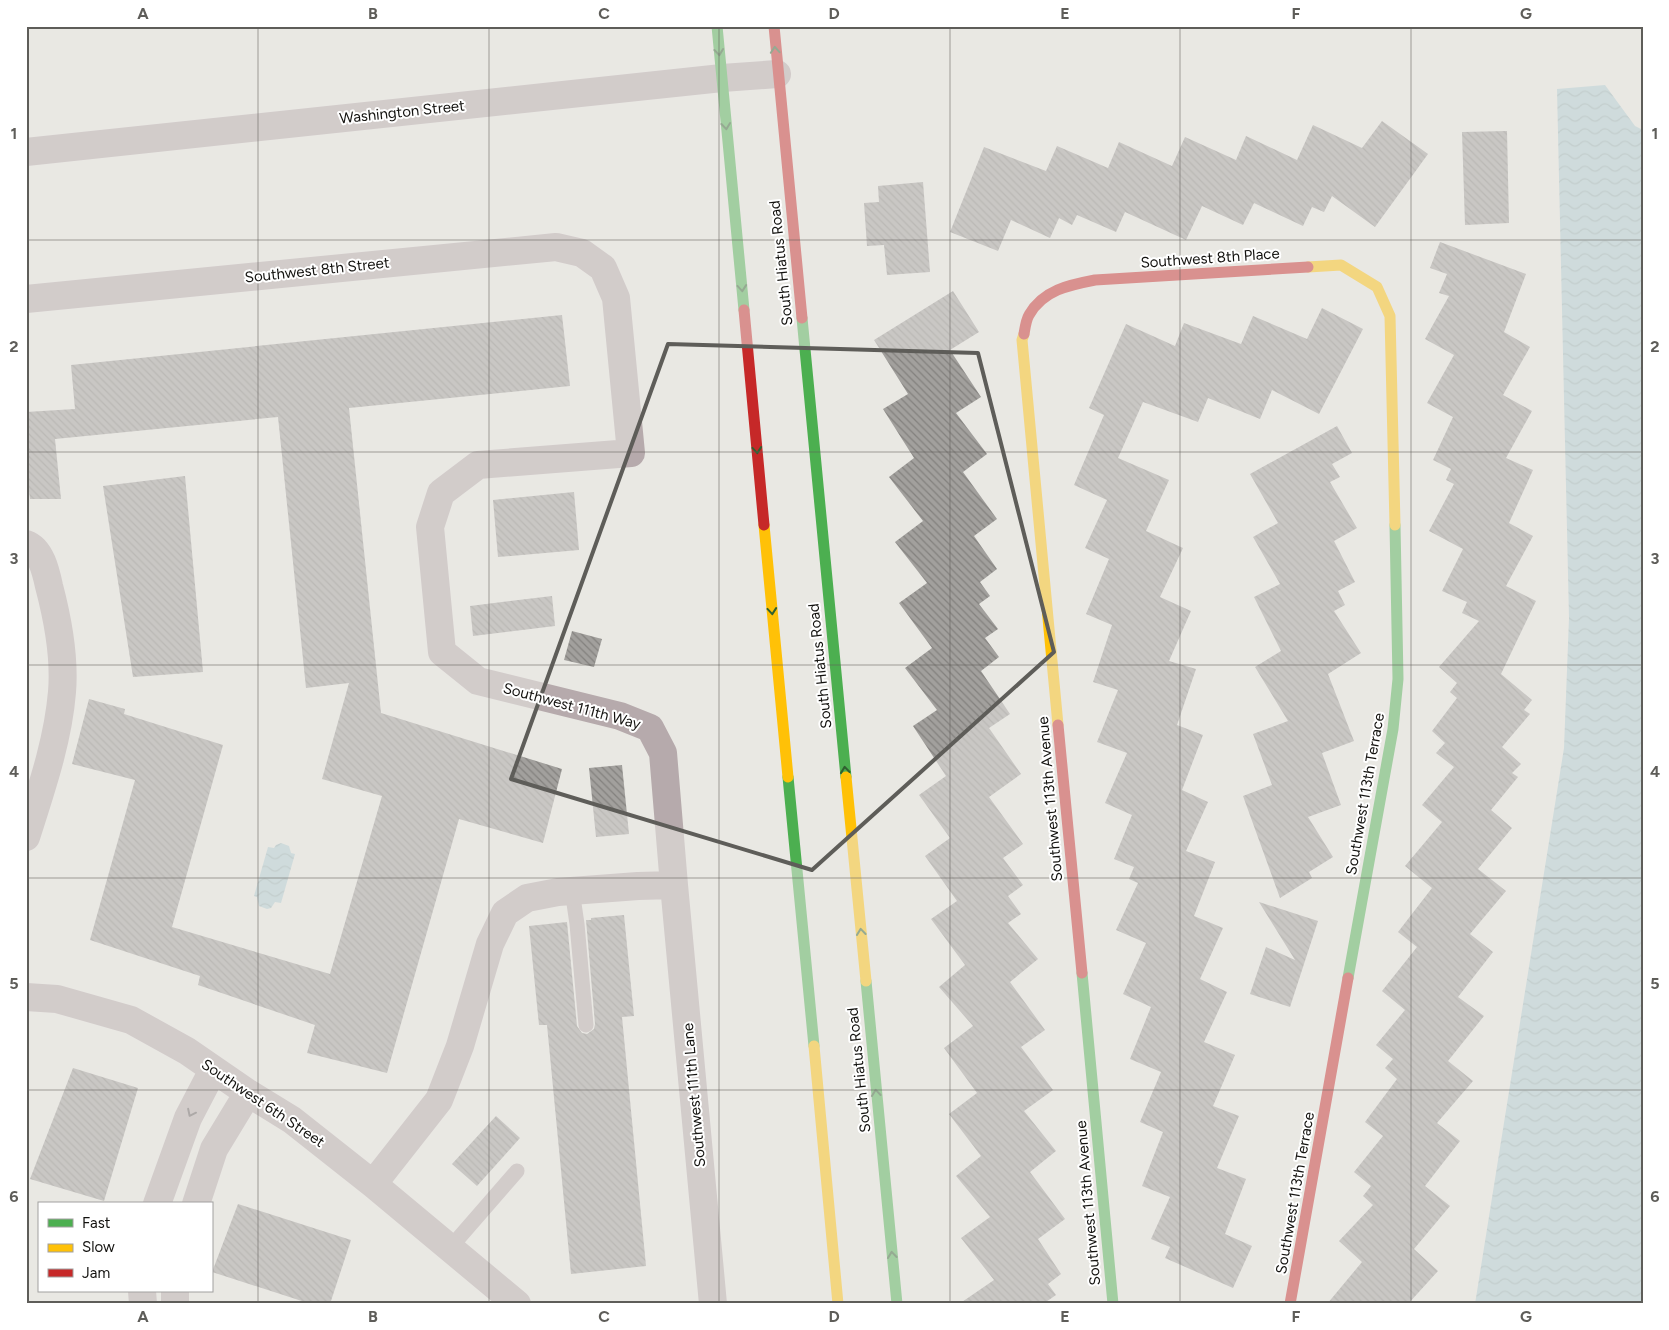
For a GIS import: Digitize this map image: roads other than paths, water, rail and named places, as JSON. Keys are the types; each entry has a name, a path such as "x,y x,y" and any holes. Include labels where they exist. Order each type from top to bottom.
{"main road":[{"path":"716,26 838,1304"},
{"name":"South Hiatus Road","path":"774,26 777,74 897,1304"},
{"name":"Southwest 8th Place","path":"1043,298 1067,285 1095,280 1341,265 1376,287"},
{"name":"Southwest 113th Terrace","path":"1290,1304 1392,729 1398,679 1390,316 1376,287"},
{"name":"Southwest 113th Avenue","path":"1043,298 1028,316 1022,340 1112,1304"}],"street":[{"name":"Washington Street","path":"26,152 722,78 777,74"},
{"name":"Southwest 8th Street","path":"26,299 556,247 582,253 603,268"},
{"name":"Southwest 111th Way","path":"603,268 616,298 631,453 478,465 441,493 430,528 442,652 478,681 620,716 650,728 663,753 674,885"},
{"path":"26,544 30,545 43,561 53,600 61,642 62,691 48,763 26,837"},
{"path":"373,1184 439,1100 460,1046 490,944 505,913 527,898 572,890 674,885"},
{"name":"Southwest 111th Lane","path":"674,885 713,1304"},
{"name":"Southwest 6th Street","path":"26,997 57,999 131,1020 187,1052 292,1120 373,1184 517,1304"},
{"path":"158,1202 188,1118 213,1070"},
{"path":"197,1202 214,1149 248,1093"}],"lane":[{"path":"572,890 586,1025"},
{"path":"450,1248 517,1171"}],"water":[{"path":"1605,85 1635,126 1643,130 1643,1304 1475,1304 1564,748 1569,618 1557,89"},
{"path":"281,843 289,846 291,853 295,854 281,903 275,902 271,908 267,909 259,906 257,897 254,896 268,847 274,848"}]}
